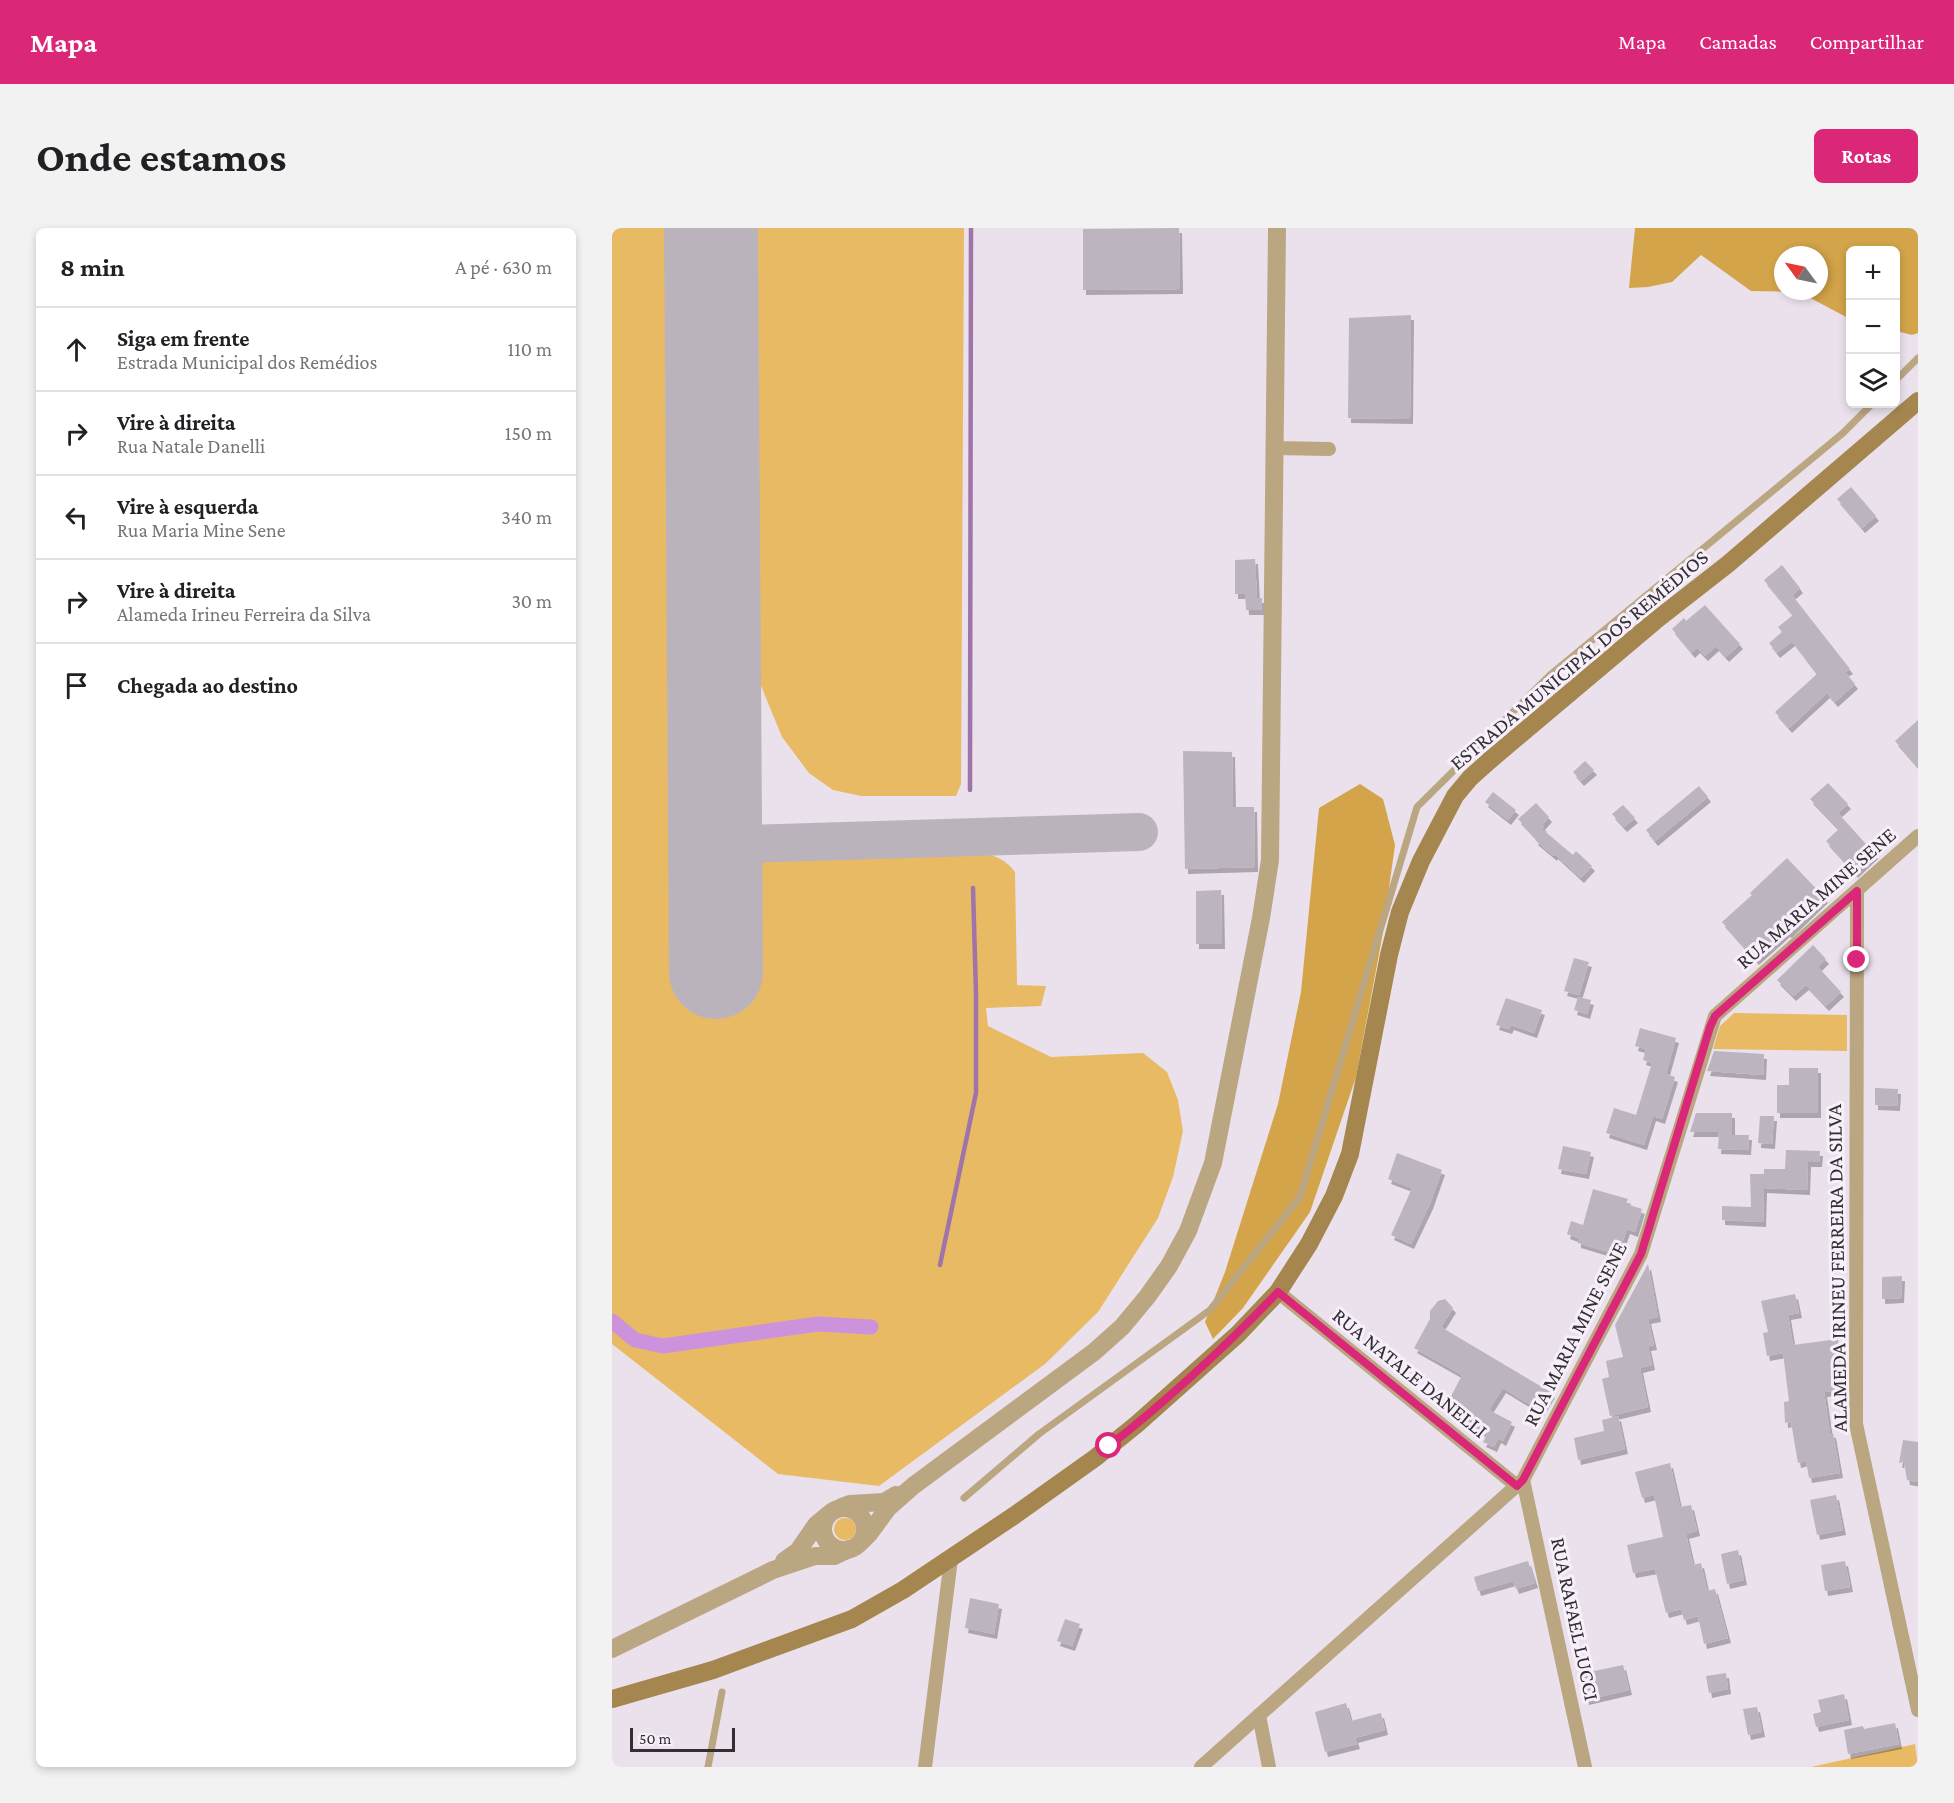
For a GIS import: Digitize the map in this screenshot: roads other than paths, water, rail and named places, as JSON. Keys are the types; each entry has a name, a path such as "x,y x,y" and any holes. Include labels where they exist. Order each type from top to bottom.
{"main road":[{"name":"ESTRADA MUNICIPAL DOS REMÉDIOS","path":"612,1700 713,1670 852,1619 903,1590 1095,1458 1137,1424 1238,1334 1278,1292 1309,1244 1329,1206 1350,1154 1389,955 1400,912 1421,861 1455,796 1489,761 1655,621 1728,564 1918,401"}],"street":[{"path":"612,1648 773,1570 815,1556 834,1556 855,1545 869,1534 888,1508 913,1486 1094,1352 1122,1327 1148,1297 1169,1266 1188,1231 1214,1163 1270,860 1277,228"},
{"path":"1274,448 1329,449"},
{"name":"RUA MARIA MINE SENE","path":"1201,1767 1520,1483 1641,1254 1715,1016 1918,836"},
{"name":"ALAMEDA IRINEU FERREIRA DA SILVA","path":"1857,891 1856,1424 1918,1710"},
{"name":"RUA NATALE DANELLI","path":"1278,1292 1520,1483"},
{"name":"RUA RAFAEL LUCCI","path":"1520,1483 1585,1767"},
{"path":"773,1570 798,1551 816,1525 834,1511 850,1504 884,1502 913,1486"},
{"path":"850,1509 861,1516 865,1529 855,1545 836,1548 826,1538 824,1525 834,1511 850,1509"},
{"path":"925,1767 951,1559"},
{"path":"1259,1715 1269,1767"}],"lane":[{"path":"1900,376 1918,358"},
{"path":"963,1498 1039,1434 1210,1310 1300,1197 1418,807 1550,675 1843,433 1868,408"},
{"path":"708,1767 722,1692"}],"waterway":[{"path":"970,790 971,228"},
{"path":"940,1265 976,1093 973,888"},
{"path":"612,1321 635,1340 663,1346 818,1324 871,1327"}]}
